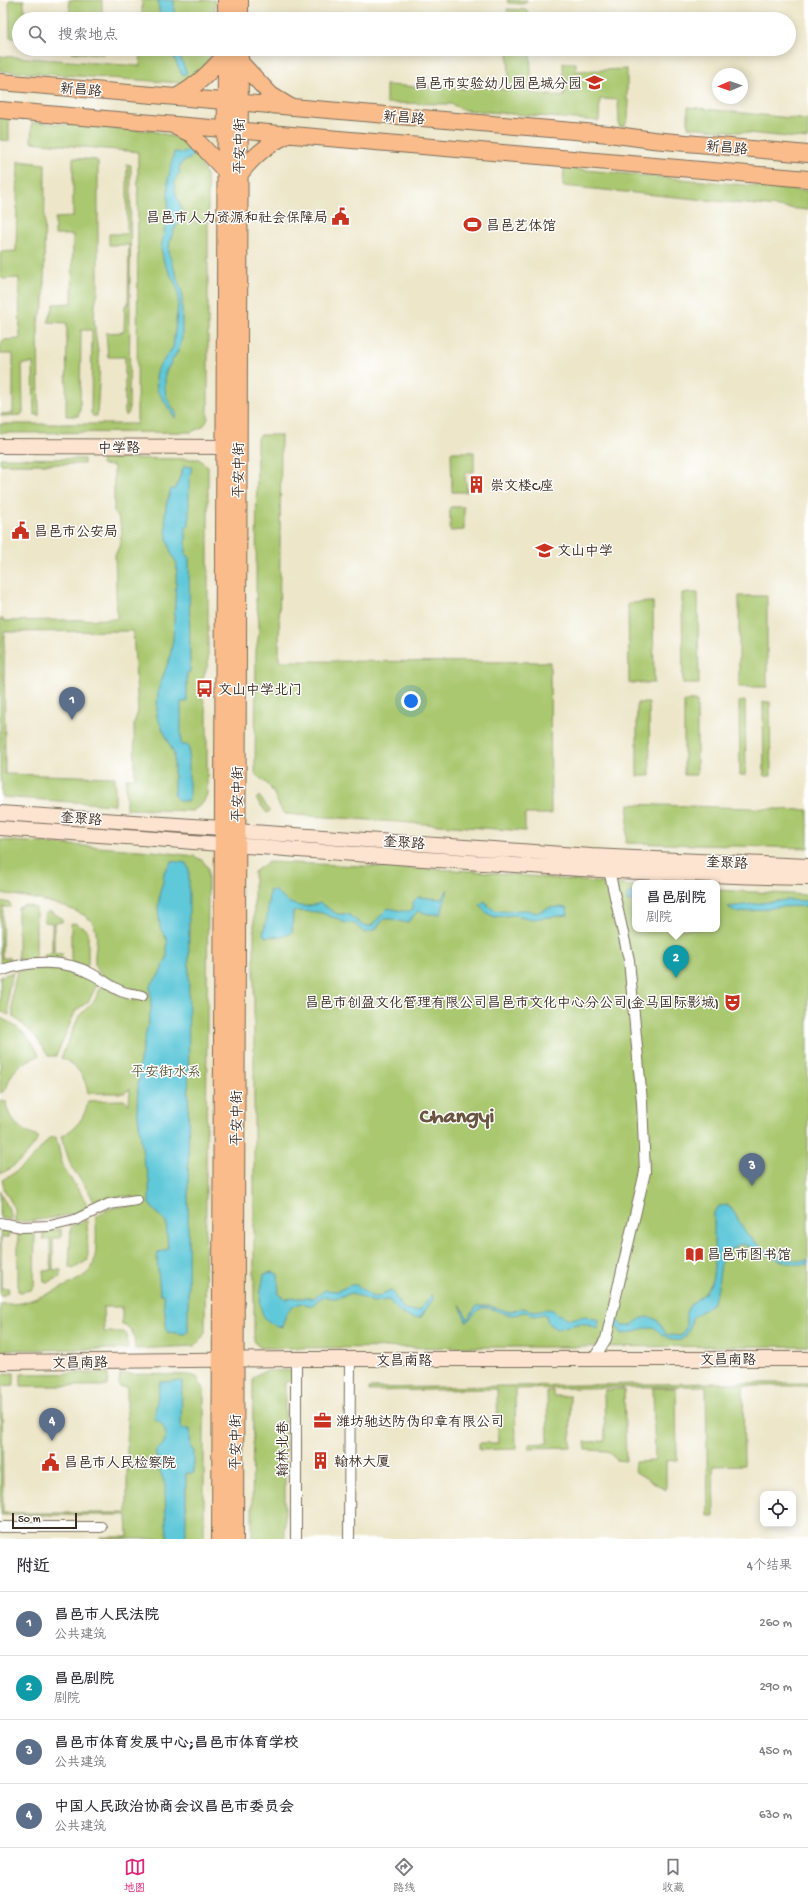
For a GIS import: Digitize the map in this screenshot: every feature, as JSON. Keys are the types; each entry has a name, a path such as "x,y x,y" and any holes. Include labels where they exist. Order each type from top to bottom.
{"main road":[{"path":"226,0 226,12"},
{"path":"240,0 240,12"},
{"path":"176,96 192,88 230,56"},
{"name":"平安中街","path":"220,1539 228,1361 233,56"},
{"path":"236,56 271,95 292,108"},
{"name":"新昌路","path":"0,82 609,134 653,140 808,154"},
{"name":"新昌路","path":"0,110 808,179"},
{"path":"169,124 191,134 232,173 263,148 287,135"},
{"path":"651,166 653,140"},
{"name":"中学路","path":"0,446 231,447"},
{"name":"奎聚路","path":"0,813 230,836 365,855 609,870 808,878"},
{"name":"奎聚路","path":"0,828 230,836 591,856 808,866"},
{"name":"文昌南路","path":"0,1362 228,1361 296,1359 808,1359"},
{"name":"平安中街","path":"228,1361 235,1539"}],"street":[{"path":"593,1360 606,1339 645,1172 642,1102 629,960 609,870"},
{"path":"0,971 15,966 41,962 67,966 92,973 121,991 142,996"},
{"path":"0,1223 22,1227 50,1226 75,1220 114,1203 137,1200"},
{"name":"翰林北巷","path":"296,1359 296,1539"},
{"path":"349,1539 350,1360"},
{"path":"0,1527 101,1528"}],"green space":[{"path":"9,0 24,0 24,12 12,12 12,38 10,37"},
{"path":"69,0 102,0 102,12 70,12"},
{"path":"142,0 215,0 215,12 142,12"},
{"path":"507,0 527,1 523,4 508,3"},
{"path":"507,9 528,11 528,12 507,12"},
{"path":"0,56 140,66 141,56 210,56 202,70 195,77 183,83 0,71"},
{"path":"508,56 530,56 532,93 564,97 563,63 576,63 576,71 627,69 627,100 629,101 628,119 624,127 619,126 618,100 600,99 599,121 464,110 451,104 386,103 386,85 466,89 477,86 509,90"},
{"path":"688,107 808,120 808,139 688,127"},
{"path":"0,117 9,118 9,141 0,140"},
{"path":"32,122 153,131 179,139 194,151 206,174 208,185 208,418 205,424 201,427 191,432 0,433 0,424 137,424 138,152 31,142"},
{"path":"73,158 96,160 98,163 98,292 94,310 99,360 97,416 93,416 91,413 92,330 81,330 80,412 78,416 66,416 67,323 48,322 54,304 72,303 73,235 55,235 55,218 73,217"},
{"path":"18,161 45,164 44,304 38,322 39,416 34,414 33,363 22,364 23,412 21,415 1,416 1,414 13,413 13,354 0,354 0,347 3,340 20,339 19,278 3,279 0,276 0,252 16,251"},
{"path":"127,164 131,165 129,412 125,415 125,357 108,357 106,333 124,332 125,305 128,305 129,245 109,245 109,234 127,234"},
{"path":"564,168 808,191 808,210 563,186"},
{"path":"261,435 281,435 279,661 550,662 551,814 525,814 525,831 284,814 271,789 255,774 256,650 259,626 256,603 257,438"},
{"path":"451,452 474,452 474,472 467,472 465,475 467,492 452,492"},
{"path":"0,458 84,459 84,464 0,464"},
{"path":"102,458 199,459 208,467 208,664 202,681 202,694 207,715 207,794 203,803 193,811 126,809 126,778 135,778 134,724 138,711 133,631 4,632 5,774 115,777 115,805 2,797 2,783 0,780 0,619 3,619 4,621 117,619 115,555 120,545 122,531 118,517 114,512 114,466 101,465"},
{"path":"450,507 464,507 464,530 450,531"},
{"path":"682,593 698,593 699,684 683,684"},
{"path":"739,596 767,596 767,687 739,687"},
{"path":"653,602 654,683 629,683 628,603"},
{"path":"684,701 697,701 697,775 684,775"},
{"path":"745,701 746,775 740,775 739,702"},
{"path":"763,702 770,702 771,776 764,776"},
{"path":"637,703 649,703 650,776 637,776"},
{"path":"259,796 270,811 267,813 256,799"},
{"path":"629,804 808,810 808,848 626,843"},
{"name":"平安街水系","path":"0,840 153,851 194,856 203,861 208,868 205,1333 199,1342 194,1346 135,1349 132,1331 126,1326 122,1325 122,1307 103,1307 104,1332 124,1332 127,1335 128,1349 0,1350 0,1304 22,1303 29,1301 59,1289 86,1274 91,1269 95,1258 96,1217 109,1209 134,1206 132,1196 115,1197 95,1207 91,1195 71,1166 61,1136 71,1130 79,1122 85,1113 88,1101 124,1100 129,1104 130,1089 124,1093 88,1093 85,1081 76,1068 61,1058 79,1016 95,1000 102,985 123,997 134,1001 136,989 120,985 104,977 98,972 95,961 95,928 92,922 85,916 63,906 49,902 0,893"},
{"path":"268,862 475,871 632,886 632,932 720,932 720,890 808,895 808,1346 261,1348 256,1344 254,1340 254,872"},
{"path":"0,901 10,903 11,907 3,907 2,958 10,958 10,962 0,968"},
{"path":"25,905 36,908 36,954 33,959 18,960 18,908"},
{"path":"49,911 62,918 62,922 54,923 54,953 62,953 61,960 45,959 44,954 52,953 52,923 44,922 45,914"},
{"path":"75,923 88,931 88,964 86,967 73,963 71,960 71,924"},
{"path":"48,968 61,969 99,981 88,1002 76,1010 56,1056 48,1056 33,1034 13,1017 12,995 17,971"},
{"path":"13,972 8,992 9,1015 0,1011 0,977"},
{"path":"0,1018 12,1024 24,1033 37,1050 39,1056 30,1059 19,1067 12,1074 6,1089 0,1093"},
{"path":"0,1100 6,1101 9,1114 17,1125 27,1132 39,1137 32,1148 22,1158 12,1167 0,1174"},
{"path":"56,1137 64,1168 83,1197 88,1208 61,1216 15,1222 15,1209 5,1191 2,1180 16,1172 28,1162 49,1138"},
{"path":"0,1191 9,1209 12,1220 0,1218"},
{"path":"87,1220 88,1260 73,1269 69,1267 71,1226"},
{"path":"0,1226 9,1230 9,1237 1,1238 1,1288 9,1288 7,1294 0,1296"},
{"path":"61,1229 61,1238 53,1238 53,1270 61,1270 60,1277 47,1283 44,1282 43,1271 51,1270 50,1239 43,1239 43,1232"},
{"path":"20,1230 31,1231 35,1234 34,1286 31,1290 20,1292 18,1291 18,1232"},
{"path":"293,1371 293,1381 285,1382 285,1539 252,1539 253,1379 256,1375 265,1372"},
{"path":"14,1373 14,1385 2,1386 3,1513 127,1513 127,1387 119,1387 120,1374 189,1375 197,1377 204,1390 204,1539 100,1539 100,1537 128,1537 127,1515 0,1515 0,1374"},
{"path":"108,1373 108,1386 21,1386 21,1374"},
{"path":"808,1383 808,1386 743,1386 744,1465 713,1466 714,1516 708,1516 706,1386 515,1389 516,1449 479,1450 479,1443 498,1443 497,1389 369,1391 369,1388"},
{"path":"653,1388 676,1388 677,1460 666,1461 666,1490 634,1471 635,1462 655,1461"},
{"path":"624,1389 626,1461 617,1460 607,1451 586,1450 585,1442 605,1441 604,1390"},
{"path":"553,1390 553,1396 570,1396 571,1447 529,1448 529,1444 548,1443 547,1391"}],"water":[{"path":"158,0 174,0 174,12 159,12"},
{"path":"173,56 180,56 187,73 182,75"},
{"path":"190,148 194,151 191,158 181,163 179,169 180,173 175,181 181,216 180,223 176,226 170,240 169,254 182,292 182,338 179,349 165,373 166,396 177,415 175,418 157,390 156,376 158,368 173,347 178,305 178,292 175,283 164,263 161,248 168,212 168,179 174,152 185,153"},
{"path":"184,466 192,467 189,481 189,526 186,527 186,556 189,556 190,672 187,673 187,702 181,702 181,745 189,745 189,801 179,801 174,796 174,754 157,717 157,710 158,690 170,657 173,638 177,564 171,553 167,539 165,517 166,505 171,489 175,489"},
{"path":"172,861 186,863 189,869 188,1332 185,1334 167,1332 163,1294 160,1294 157,1257 158,1253 168,1249 166,1223 149,1204 149,1179 144,1164 137,1108 139,1065 151,1009 150,986 160,973 167,957 167,940 160,928 158,909 164,872"},
{"path":"448,889 441,914 429,914 418,911 407,923 384,919 375,930 364,933 355,924 342,922 339,919 323,913 293,911 292,933 288,935 265,937 263,933 267,917 269,891 275,890 290,903 295,905 307,906 320,903 337,914 348,914 362,925 371,926 388,908 409,911 413,909 413,902 418,897 441,899"},
{"path":"632,893 632,901 627,902 627,894"},
{"path":"786,900 808,901 808,906 778,907 738,913 728,907"},
{"path":"485,901 489,906 498,911 526,910 537,913 548,908 560,907 567,908 568,915 532,919 515,915 494,917 485,912 480,904"},
{"path":"728,1205 748,1235 763,1247 772,1253 791,1260 808,1260 808,1264 781,1261 749,1246 740,1244 727,1252 721,1263 717,1293 712,1304 692,1318 690,1328 683,1339 673,1340 654,1327 622,1334 615,1325 617,1320 623,1326 631,1326 640,1319 651,1317 658,1321 667,1335 681,1336 686,1327 686,1312 690,1305 705,1293 712,1282 714,1267 714,1212 719,1206"},
{"path":"272,1272 278,1274 279,1295 286,1299 314,1298 325,1290 337,1291 350,1285 357,1285 371,1296 379,1297 386,1292 392,1291 400,1305 407,1311 419,1311 432,1294 433,1299 421,1317 411,1318 403,1314 389,1300 373,1302 352,1293 336,1298 324,1297 313,1305 307,1306 302,1303 290,1309 286,1314 282,1327 266,1320 261,1306 260,1299 264,1274"},
{"path":"460,1304 468,1319 477,1306 490,1306 510,1312 522,1308 533,1311 547,1309 553,1310 557,1314 570,1319 585,1316 599,1320 598,1329 582,1323 556,1329 549,1324 545,1314 533,1316 524,1312 515,1315 508,1315 487,1308 483,1308 476,1312 466,1322"},
{"path":"182,1381 181,1429 190,1429 191,1449 194,1449 194,1473 186,1473 186,1539 168,1539 166,1525 165,1484 158,1467 155,1451 163,1445 166,1433 159,1421 154,1419 160,1382"}],"place":[{"name":"昌邑市实验幼儿园邑城分园","path":"595,83"},
{"name":"昌邑市人力资源和社会保障局","path":"341,217"},
{"name":"昌邑艺体馆","path":"473,225"},
{"name":"崇文楼C座","path":"477,485"},
{"name":"昌邑市公安局","path":"21,531"},
{"name":"文山中学","path":"544,550"},
{"name":"文山中学北门","path":"205,689"},
{"name":"昌邑市人民法院","path":"72,720"},
{"name":"昌邑剧院","path":"676,978"},
{"name":"昌邑市创盈文化管理有限公司昌邑市文化中心分公司(金马国际影城)","path":"732,1002"},
{"name":"昌邑市体育发展中心;昌邑市体育学校","path":"752,1186"},
{"name":"昌邑市图书馆","path":"694,1254"},
{"name":"潍坊驰达防伪印章有限公司","path":"323,1421"},
{"name":"中国人民政治协商会议昌邑市委员会","path":"52,1441"},
{"name":"翰林大厦","path":"321,1461"},
{"name":"昌邑市人民检察院","path":"51,1462"}],"district":[{"name":"Changyi","path":"457,1114"}]}
